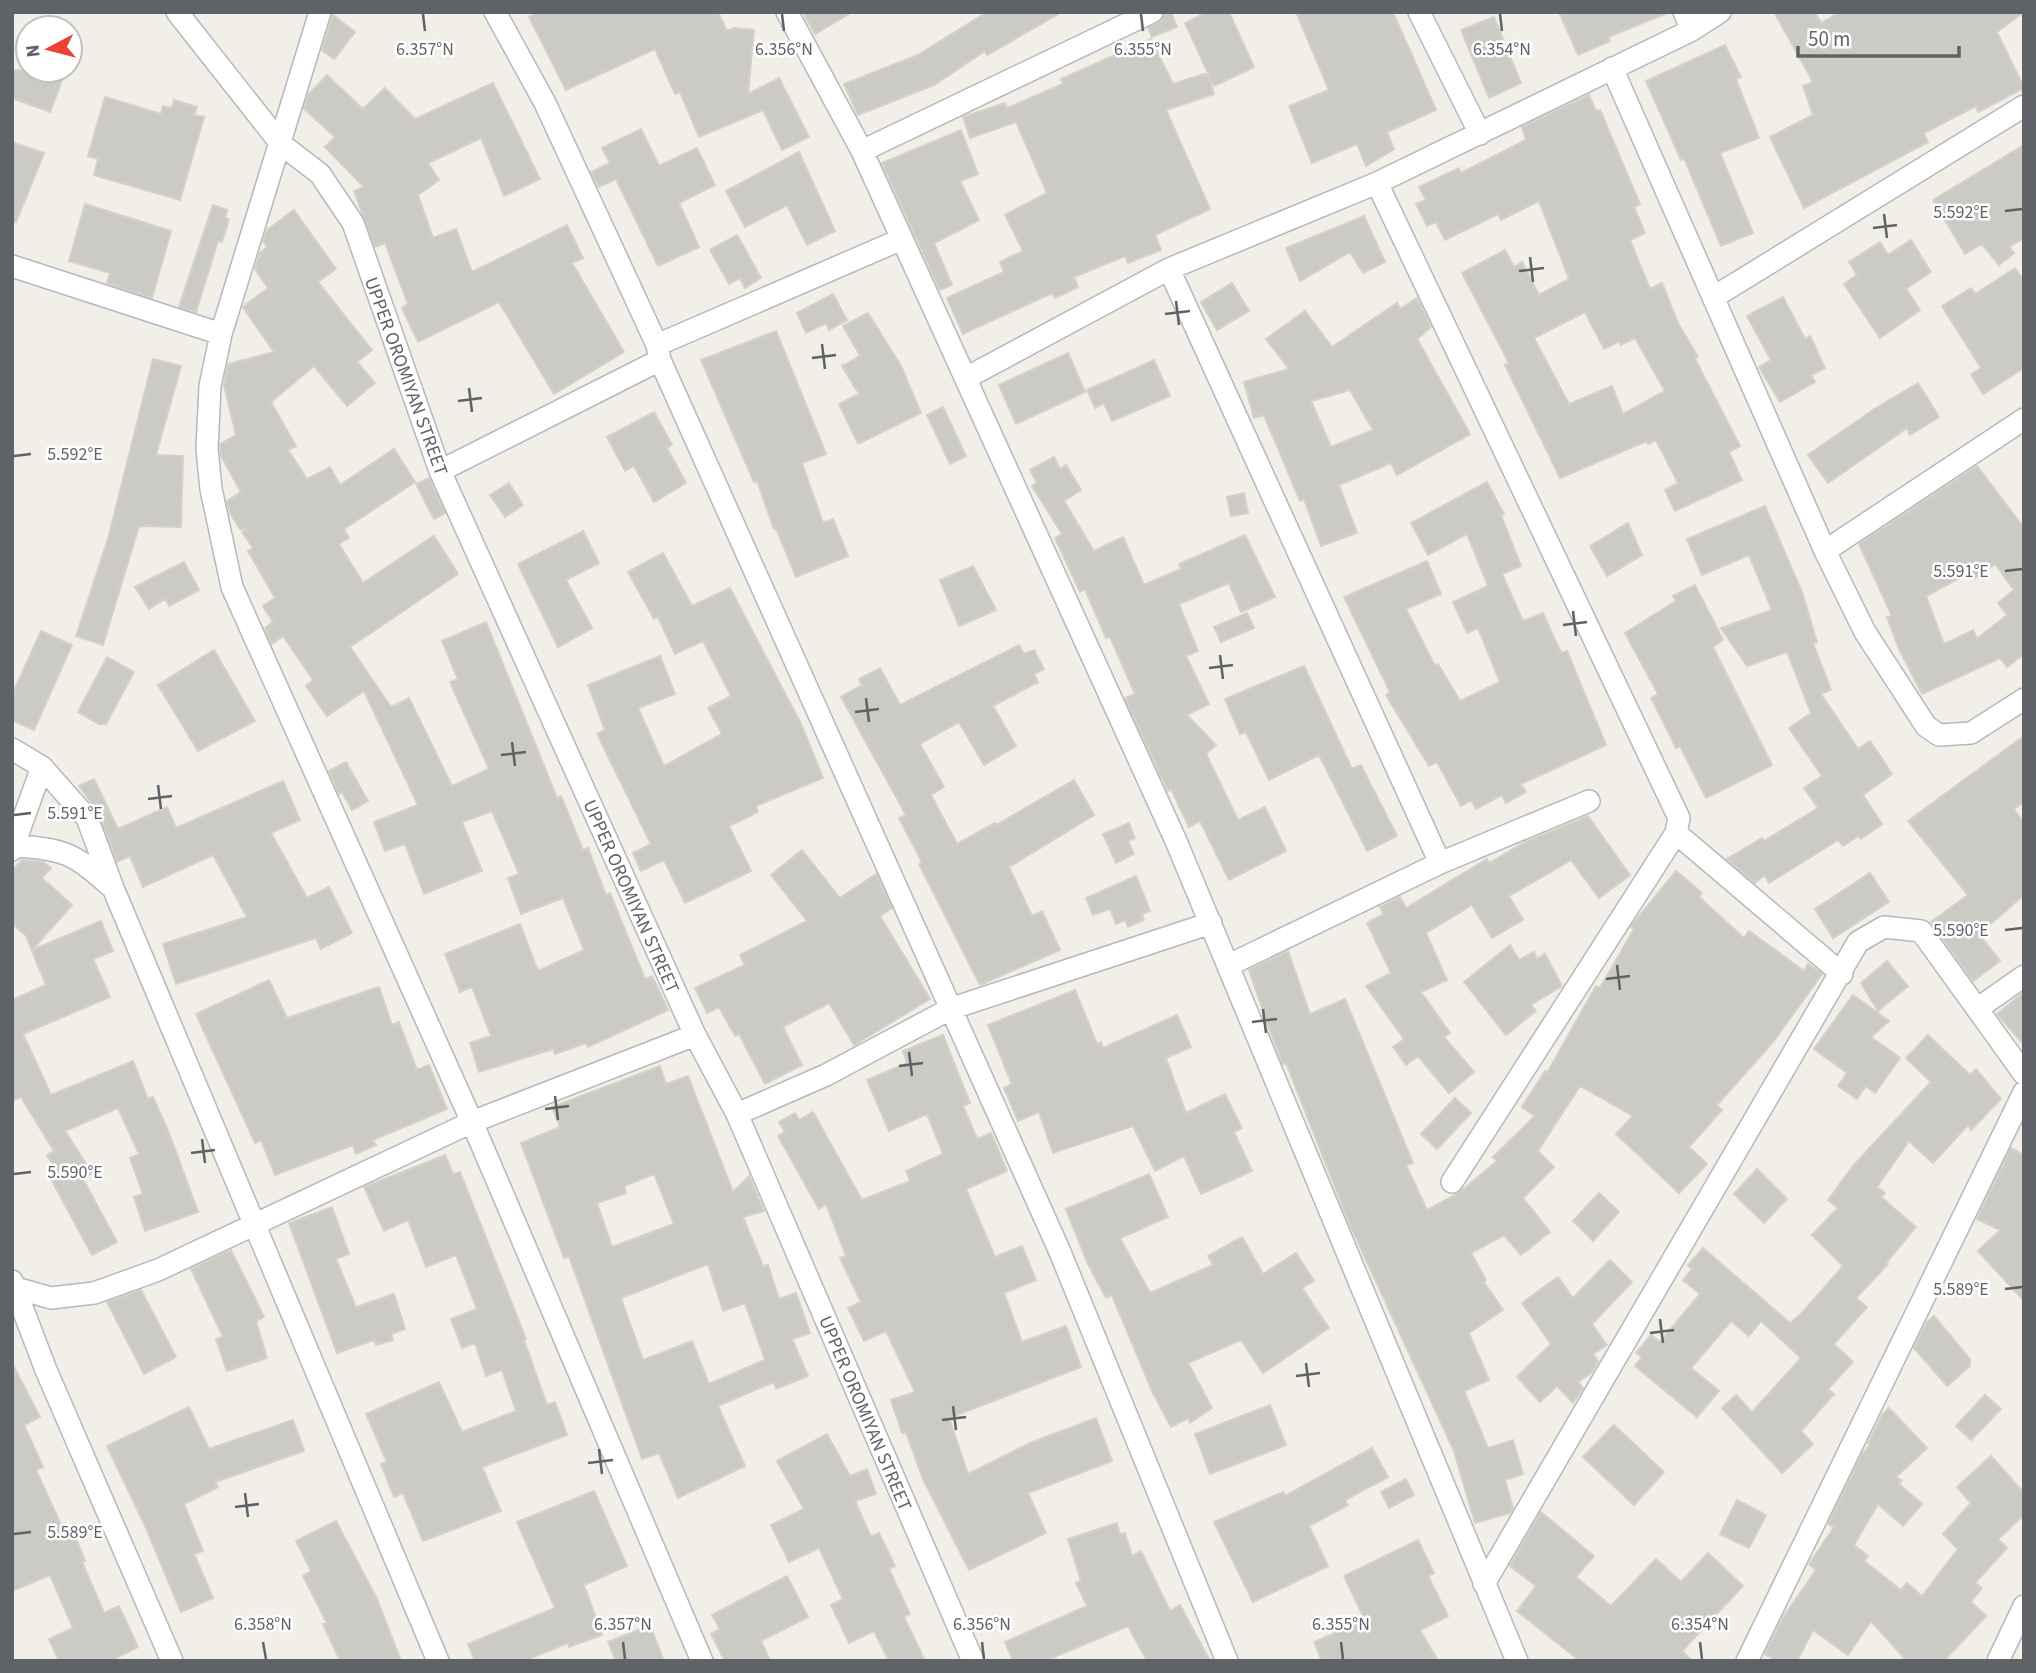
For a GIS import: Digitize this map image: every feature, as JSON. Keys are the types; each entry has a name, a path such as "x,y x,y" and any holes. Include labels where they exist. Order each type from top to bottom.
{"street":[{"name":"UPPER OROMIYAN STREET","path":"177,12 281,144 320,174 353,223 440,471 695,1035 737,1114 973,1661"},
{"path":"320,12 221,334 210,386 207,449 211,489 232,587 472,1122 702,1661"},
{"path":"495,12 545,103 1060,1252 1227,1661"},
{"path":"787,12 862,151 1211,923 1517,1661"},
{"path":"862,151 1152,12"},
{"path":"1419,12 1480,134"},
{"path":"966,378 1169,269 1377,183 1612,68 1688,21 1720,12"},
{"path":"1612,68 1825,551 1865,632 1926,726 1939,735 1971,733 2024,699"},
{"path":"1714,297 2024,106"},
{"path":"1377,183 1679,818 1676,833 1452,1182"},
{"path":"440,471 658,352 902,239"},
{"path":"12,266 221,334"},
{"path":"1169,269 1440,863"},
{"path":"1825,551 2024,419"},
{"path":"12,749 42,767 87,818 113,888 438,1661"},
{"path":"42,767 14,848 51,848 81,859 113,888"},
{"path":"1229,965 1440,863 1589,801"},
{"path":"1676,833 1842,974"},
{"path":"737,1114 826,1075 950,1009 1211,923"},
{"path":"1484,1584 1842,974 1858,942 1884,927 1922,931 2024,1074"},
{"path":"1977,1009 2024,976"},
{"path":"14,1285 51,1298 94,1293 158,1270 472,1122 695,1035"},
{"path":"1747,1661 2024,1092"},
{"path":"14,1285 46,1370 172,1661"},
{"path":"1998,1661 2024,1606"}],"building":[{"path":"539,12 718,12 727,31 734,28 754,30 748,94 779,78 809,137 782,150 763,110 699,137 680,92 675,94 655,49 566,90 529,17"},
{"path":"803,12 852,12 815,34"},
{"path":"987,12 1062,12 987,55 985,51 934,85 858,115 844,84 918,55"},
{"path":"1165,12 1171,12 1177,27 1152,37 1148,28 1162,20"},
{"path":"1207,12 1229,12 1254,67 1214,86 1185,23"},
{"path":"1296,12 1393,12 1436,110 1387,132 1394,149 1366,166 1357,144 1312,163 1289,106 1329,90"},
{"path":"1559,12 1668,13 1608,37 1610,41 1578,55"},
{"path":"1774,12 1815,12 1821,23 1840,12 2024,12 1997,32 2024,88 1978,112 1976,106 1924,133 1928,142 1804,208 1770,137 1813,115 1803,86 1813,82"},
{"path":"333,15 355,32 334,59 322,50"},
{"path":"1494,17 1521,83 1489,98 1461,30"},
{"path":"1151,39 1173,84 1207,73 1214,94 1166,110 1210,209 1155,235 1161,250 1128,263 1125,256 1074,277 1078,287 1055,298 1052,293 963,334 947,298 1004,272 1000,262 1023,251 1005,215 1047,193 1016,122 970,138 963,117 1005,103 1007,108 1063,84 1061,79"},
{"path":"1725,45 1741,77 1736,79 1759,138 1720,153 1753,233 1721,246 1684,158 1681,160 1646,81"},
{"path":"12,70 14,84 61,84 50,112 12,98"},
{"path":"327,75 363,109 385,88 415,119 493,83 540,179 504,196 481,138 428,163 439,180 418,195 433,238 456,229 472,272 567,225 583,258 572,263 624,352 554,394 499,302 418,342 402,308 408,304 385,243 375,247 354,191 364,187 325,147 335,137 304,109 308,95"},
{"path":"1589,95 1596,111 1600,110 1640,204 1634,207 1645,233 1630,240 1650,289 1662,283 1678,323 1698,357 1695,359 1740,446 1729,452 1742,480 1675,511 1665,490 1678,483 1656,440 1648,444 1647,441 1560,478 1505,365 1509,363 1462,273 1505,250 1514,267 1522,262 1539,295 1569,279 1539,201 1501,220 1498,214 1445,240 1436,222 1427,226 1416,204 1426,200 1419,187 1459,168 1461,173 1526,140 1522,127","holes":["1585,312 1604,349 1619,341 1621,345 1635,338 1665,391 1623,414 1612,386 1569,404 1534,338"]},
{"path":"105,97 161,114 163,106 172,108 174,100 197,107 194,115 204,117 180,200 94,175 98,159 88,156"},
{"path":"641,129 659,166 697,148 715,185 679,203 699,247 658,266 616,179 599,187 591,172 610,163 602,148"},
{"path":"961,130 978,174 960,181 979,220 934,243 952,285 940,290 882,163"},
{"path":"12,142 44,153 16,222 12,222"},
{"path":"2024,145 2024,238 2009,247 2014,253 1999,265 1982,244 1965,254 1933,200"},
{"path":"799,152 835,231 807,245 787,205 745,227 726,191"},
{"path":"85,204 171,231 152,298 107,283 110,273 69,261"},
{"path":"213,205 227,210 225,218 229,219 222,242 218,241 196,312 179,307"},
{"path":"294,210 336,269 318,282 372,350 357,362 375,383 347,406 314,366 271,402 296,446 288,450 307,479 330,467 340,485 394,449 415,482 344,529 349,538 339,544 363,583 434,536 458,574 350,647 391,707 409,698 452,786 489,769 450,682 458,679 442,641 486,622 557,798 561,796 583,850 588,848 606,895 610,893 645,979 652,976 668,1010 588,1047 586,1043 555,1054 553,1049 479,1072 470,1043 491,1036 472,987 460,992 445,954 520,924 538,971 584,950 563,898 521,914 508,878 519,874 492,811 462,822 482,871 424,894 405,844 385,851 374,822 418,805 364,691 327,716 306,686 313,680 283,636 272,644 265,628 273,622 263,606 275,598 248,551 253,548 242,532 249,529 240,529 230,513 227,501 241,492 221,456 220,444 236,435 224,385 228,364 274,352 243,307 268,288 255,269 260,253 267,247 263,241 267,230"},
{"path":"1364,216 1385,262 1363,273 1350,252 1300,281 1286,248"},
{"path":"737,235 761,278 745,288 740,278 729,284 710,250"},
{"path":"1911,240 1931,272 1906,289 1920,310 1880,338 1844,284 1857,275 1849,262 1880,242 1888,255"},
{"path":"2015,268 2024,281 2024,368 1983,394 1971,374 1981,368 1942,306 1971,288 1975,294"},
{"path":"1232,283 1249,311 1217,330 1201,302"},
{"path":"833,294 847,320 829,330 826,323 806,333 797,313"},
{"path":"1783,297 1805,339 1810,336 1825,368 1811,375 1815,382 1780,402 1759,367 1771,360 1747,316"},
{"path":"1417,298 1431,327 1417,339 1470,434 1397,475 1391,463 1339,485 1357,533 1321,546 1304,499 1300,501 1264,415 1254,418 1244,382 1289,369 1266,339 1305,311 1332,347 1397,303 1400,309","holes":["1350,390 1373,430 1331,447 1311,401"]},
{"path":"868,313 901,366 921,413 858,444 839,404 859,394 842,366 860,356 843,326"},
{"path":"776,331 826,454 802,463 823,523 833,519 848,556 796,577 776,528 774,529 757,481 754,482 701,360"},
{"path":"1068,353 1085,392 1016,424 999,385"},
{"path":"153,359 181,366 156,455 183,456 181,527 139,526 103,645 76,636 108,539"},
{"path":"1154,360 1170,396 1112,421 1104,403 1095,408 1087,390"},
{"path":"1918,383 1939,417 1910,435 1907,428 1828,483 1808,455"},
{"path":"943,407 966,456 950,464 927,415"},
{"path":"654,412 672,445 667,448 686,483 654,502 634,466 625,471 607,437"},
{"path":"1054,457 1060,469 1066,465 1081,490 1064,501 1094,551 1123,537 1144,585 1181,569 1179,564 1245,535 1275,597 1241,612 1229,583 1179,604 1198,651 1186,656 1209,704 1187,715 1216,745 1206,754 1238,820 1265,807 1286,851 1229,880 1200,821 1189,827 1171,789 1168,791 1125,698 1135,694 1110,637 1106,638 1085,589 1080,592 1055,538 1062,534 1032,486 1037,483 1030,470"},
{"path":"1977,466 2024,528 2024,654 2007,667 2000,658 1922,694 1899,649 1887,617 1892,616 1859,544","holes":["1995,564 2014,590 1998,603 2007,615 1977,639 1973,630 1944,644 1926,596 1969,573 1974,579"]},
{"path":"429,478 445,513 434,519 416,484"},
{"path":"1487,482 1504,514 1501,515 1521,566 1502,574 1523,621 1543,613 1561,653 1567,651 1606,745 1521,784 1526,792 1506,803 1502,795 1476,809 1471,800 1461,806 1437,762 1429,766 1386,695 1390,692 1344,597 1427,561 1441,594 1406,609 1435,666 1438,664 1460,701 1500,682 1478,628 1467,633 1453,602 1488,586 1467,534 1428,555 1411,523"},
{"path":"509,483 523,505 505,517 490,495"},
{"path":"1244,493 1248,513 1231,516 1227,497"},
{"path":"1765,506 1802,592 1817,642 1813,643 1831,690 1821,694 1858,749 1870,741 1892,774 1863,795 1882,824 1861,839 1858,836 1843,846 1838,840 1769,883 1764,875 1755,883 1727,859 1762,838 1764,841 1818,808 1804,788 1822,776 1789,728 1811,713 1787,652 1747,666 1721,628 1772,610 1749,555 1702,575 1687,539"},
{"path":"1628,523 1642,555 1607,576 1590,546"},
{"path":"583,531 599,563 566,580 592,628 558,647 518,564"},
{"path":"663,553 692,606 730,588 801,724 823,778 756,806 758,812 729,826 751,871 685,903 664,860 641,871 633,853 651,844 597,734 605,730 588,685 660,656 675,694 638,708 664,766 722,734 708,708 731,696 703,641 675,654 658,617 654,619 628,572"},
{"path":"184,562 199,590 169,606 165,599 149,609 135,587"},
{"path":"973,566 996,610 959,626 940,580"},
{"path":"1695,585 1723,640 1713,647 1772,765 1706,798 1680,746 1676,748 1651,698 1658,694 1625,633 1676,601 1673,596"},
{"path":"1247,613 1254,628 1221,642 1214,627"},
{"path":"41,631 72,645 34,730 12,720 12,695"},
{"path":"1019,645 1024,654 1034,650 1044,669 1034,674 1038,682 993,706 1016,746 984,765 959,722 920,744 944,787 931,795 957,844 1074,780 1094,815 1009,867 1032,916 1042,911 1060,950 980,985 919,864 922,862 899,818 906,815 841,697 862,685 859,679 880,668 900,705"},
{"path":"214,650 255,721 198,751 158,685"},
{"path":"107,657 134,672 106,724 99,724 78,712"},
{"path":"1304,666 1352,769 1361,765 1397,836 1367,851 1319,755 1269,780 1246,732 1240,734 1225,699"},
{"path":"2024,736 2024,802 2014,809 2024,823 2024,895 1979,934 2000,961 1973,981 1931,922 1968,895 1908,821"},
{"path":"346,762 368,801 352,810 342,792 339,794 329,771"},
{"path":"94,779 118,829 167,807 176,828 283,781 300,820 271,833 307,898 329,887 352,933 321,949 316,938 176,984 163,944 247,917 213,855 143,887 130,856 117,862 99,813 79,786"},
{"path":"1588,816 1630,875 1599,898 1571,860 1509,896 1523,920 1492,938 1472,905 1426,933 1447,980 1421,992 1450,1033 1444,1037 1474,1072 1449,1093 1418,1056 1406,1065 1393,1047 1404,1039 1366,986 1391,973 1367,923 1384,914 1380,907 1400,897 1406,908 1487,859 1489,863 1525,842"},
{"path":"1129,823 1135,838 1128,841 1134,854 1116,863 1103,834"},
{"path":"802,850 840,898 876,874 892,908 880,916 930,999 854,1045 829,1003 783,1027 802,1065 765,1084 739,1034 735,1036 719,1007 707,1013 695,988 745,965 740,955 807,921 771,875"},
{"path":"22,860 43,862 51,868 42,878 72,905 32,950 101,921 113,951 93,959 110,997 23,1034 51,1095 133,1061 148,1099 153,1097 169,1133 198,1212 145,1231 134,1197 143,1194 130,1158 139,1154 118,1108 65,1131 92,1173 83,1179 117,1242 92,1255 52,1181 60,1176 47,1155 54,1151 21,1097 12,1101 12,1000 46,985 26,936 12,923 12,871"},
{"path":"1676,871 1702,893 1699,897 1744,938 1749,931 1804,971 1808,964 1822,974 1773,1042 1717,1105 1722,1110 1689,1147 1707,1164 1679,1193 1616,1134 1633,1116 1580,1086 1538,1151 1554,1167 1523,1198 1550,1232 1521,1255 1504,1235 1471,1253 1486,1280 1484,1282 1503,1310 1469,1333 1489,1380 1464,1391 1488,1448 1513,1440 1523,1474 1505,1480 1513,1508 1510,1513 1475,1523 1454,1451 1350,1225 1286,1063 1283,1064 1249,970 1288,951 1310,1014 1345,999 1413,1163 1406,1165 1427,1210 1459,1193 1497,1161 1493,1157 1535,1116 1522,1107 1545,1071 1547,1073 1596,986 1600,988 1634,929 1631,927"},
{"path":"1870,873 1889,902 1833,938 1815,909"},
{"path":"1136,876 1150,911 1142,914 1144,920 1128,927 1125,920 1116,924 1110,909 1093,915 1086,898"},
{"path":"1510,945 1519,960 1534,952 1537,959 1545,954 1562,986 1531,1005 1536,1011 1506,1035 1464,982"},
{"path":"1887,961 1908,986 1878,1011 1861,983"},
{"path":"269,980 287,1018 379,987 392,1025 399,1022 417,1070 429,1065 447,1109 373,1140 376,1145 356,1154 353,1145 275,1175 261,1140 255,1143 196,1014"},
{"path":"1075,990 1097,1044 1101,1042 1103,1048 1177,1015 1191,1047 1166,1058 1186,1113 1225,1094 1242,1128 1234,1132 1252,1171 1201,1194 1184,1156 1155,1171 1133,1126 1053,1153 1039,1112 1018,1121 1004,1088 1012,1084 988,1025"},
{"path":"2024,992 2024,1045 1997,1014"},
{"path":"1853,995 1889,1021 1871,1037 1900,1058 1875,1093 1866,1086 1857,1099 1838,1086 1847,1073 1814,1049"},
{"path":"943,1035 970,1103 963,1106 977,1139 991,1133 1007,1171 966,1189 995,1257 1022,1246 1036,1280 1004,1293 1022,1342 1066,1326 1081,1367 949,1418 968,1474 1030,1443 1096,1418 1112,1461 1028,1493 1046,1533 969,1570 923,1479 906,1432 902,1433 891,1400 915,1392 886,1331 864,1341 848,1308 861,1302 840,1258 846,1256 826,1204 819,1209 778,1136 785,1132 779,1122 795,1113 799,1120 813,1112 862,1200 910,1181 906,1171 943,1154 927,1114 889,1131 867,1080 907,1063 903,1051"},
{"path":"1928,1035 1970,1075 1976,1069 2001,1099 1971,1130 1968,1125 1933,1163 1909,1141 1877,1187 1885,1193 1881,1197 1916,1227 1886,1263 1888,1264 1856,1298 1867,1307 1834,1344 1853,1362 1828,1389 1834,1394 1801,1431 1813,1444 1782,1473 1722,1408 1736,1395 1752,1412 1801,1358 1761,1321 1749,1336 1731,1321 1691,1368 1719,1391 1697,1417 1635,1366 1642,1357 1636,1353 1651,1335 1660,1342 1700,1294 1683,1280 1692,1269 1688,1265 1703,1248 1790,1323 1801,1314 1843,1266 1812,1235 1838,1208 1828,1200 1853,1166 1931,1082 1906,1058"},
{"path":"660,1066 666,1084 688,1076 733,1192 749,1176 764,1211 743,1217 763,1266 768,1265 779,1299 796,1293 810,1333 792,1339 808,1376 776,1389 774,1382 718,1406 745,1466 678,1498 659,1453 642,1459 569,1256 564,1258 521,1143 560,1127 552,1107","holes":["654,1174 674,1224 612,1247 597,1203 626,1193 624,1186","708,1264 723,1311 745,1303 765,1360 709,1384 692,1341 643,1360 621,1298"]},
{"path":"1455,1098 1471,1113 1437,1149 1421,1134"},
{"path":"2011,1148 2024,1155 2024,1301 1978,1251 2000,1230 1977,1219"},
{"path":"445,1155 453,1174 460,1172 526,1339 524,1340 547,1405 555,1402 567,1435 482,1467 501,1511 423,1541 403,1493 394,1497 381,1464 387,1462 366,1414 439,1382 462,1432 516,1411 502,1370 486,1376 475,1343 462,1348 451,1319 477,1309 456,1255 426,1267 408,1220 384,1231 364,1187"},
{"path":"1757,1169 1787,1199 1764,1223 1734,1194"},
{"path":"1149,1174 1168,1217 1120,1238 1150,1293 1213,1265 1208,1256 1242,1237 1263,1274 1296,1253 1314,1281 1302,1288 1329,1328 1263,1373 1241,1340 1188,1363 1212,1408 1190,1423 1188,1418 1171,1427 1152,1391 1112,1295 1106,1298 1087,1262 1066,1209"},
{"path":"1599,1193 1619,1212 1593,1241 1573,1221"},
{"path":"332,1207 349,1254 336,1259 356,1307 394,1294 405,1329 391,1334 393,1340 376,1345 374,1340 337,1353 289,1223"},
{"path":"231,1250 264,1317 256,1321 267,1358 227,1371 216,1339 223,1337 191,1269"},
{"path":"1610,1260 1632,1282 1592,1324 1607,1345 1593,1354 1598,1361 1592,1372 1578,1382 1583,1388 1573,1403 1557,1386 1540,1402 1517,1377 1551,1344 1522,1303 1558,1277 1573,1298"},
{"path":"141,1290 176,1357 144,1374 107,1302"},
{"path":"1934,1316 1970,1359 1970,1366 1947,1386 1914,1348 1926,1323"},
{"path":"12,1363 40,1417 24,1425 43,1467 36,1470 63,1529 71,1526 85,1561 82,1562 104,1613 119,1606 138,1647 110,1661 59,1661 49,1639 73,1628 50,1575 12,1591"},
{"path":"1985,1395 2001,1409 1971,1440 1956,1426"},
{"path":"1270,1405 1286,1445 1210,1474 1195,1434"},
{"path":"189,1407 209,1449 293,1420 304,1451 215,1482 218,1487 184,1504 203,1551 194,1554 213,1598 181,1612 146,1528 107,1446"},
{"path":"1889,1408 1927,1448 1896,1477 1902,1481 1899,1484 1922,1504 1903,1526 1878,1504 1854,1545 1868,1556 1864,1561 1901,1590 1907,1583 1922,1596 1958,1549 1943,1534 1971,1503 1957,1487 1991,1456 2024,1493 2024,1515 1998,1539 2007,1548 1975,1583 1982,1588 1971,1602 1986,1616 1944,1661 1907,1661 1871,1621 1848,1655 1813,1630 1797,1661 1777,1661 1765,1654 1784,1616 1816,1570 1809,1564 1834,1527 1828,1524 1862,1454 1870,1445 1868,1443 1882,1415"},
{"path":"1614,1425 1664,1472 1634,1505 1583,1457"},
{"path":"827,1434 850,1476 867,1469 876,1494 855,1501 871,1537 879,1533 895,1566 889,1569 910,1614 904,1617 925,1661 889,1661 874,1631 849,1643 831,1605 843,1599 819,1548 789,1562 771,1525 804,1509 777,1461"},
{"path":"1372,1448 1388,1477 1345,1500 1348,1505 1309,1526 1328,1566 1253,1602 1214,1522 1283,1492 1285,1496"},
{"path":"1406,1479 1414,1495 1389,1508 1381,1492"},
{"path":"594,1491 627,1566 584,1585 602,1635 569,1647 568,1643 524,1661 475,1661 468,1644 555,1608 517,1522"},
{"path":"1737,1500 1766,1515 1749,1548 1720,1534"},
{"path":"1541,1512 1594,1556 1576,1577 1611,1606 1656,1559 1681,1582 1708,1553 1743,1586 1682,1651 1692,1661 1580,1661 1517,1611 1536,1586 1510,1566"},
{"path":"336,1521 377,1599 401,1661 340,1661 323,1624 327,1623 303,1576 311,1571 296,1541"},
{"path":"1117,1523 1120,1535 1125,1533 1132,1556 1141,1551 1170,1611 1180,1605 1210,1661 1147,1661 1128,1626 1045,1661 1013,1661 1005,1642 1087,1606 1076,1583 1081,1581 1068,1539"},
{"path":"1418,1540 1434,1573 1428,1576 1448,1616 1420,1630 1438,1661 1322,1661 1314,1642 1365,1620 1344,1576"},
{"path":"787,1576 808,1617 761,1641 770,1661 725,1661 711,1634 720,1629 712,1615"},
{"path":"650,1625 664,1661 616,1661 608,1642"}]}
